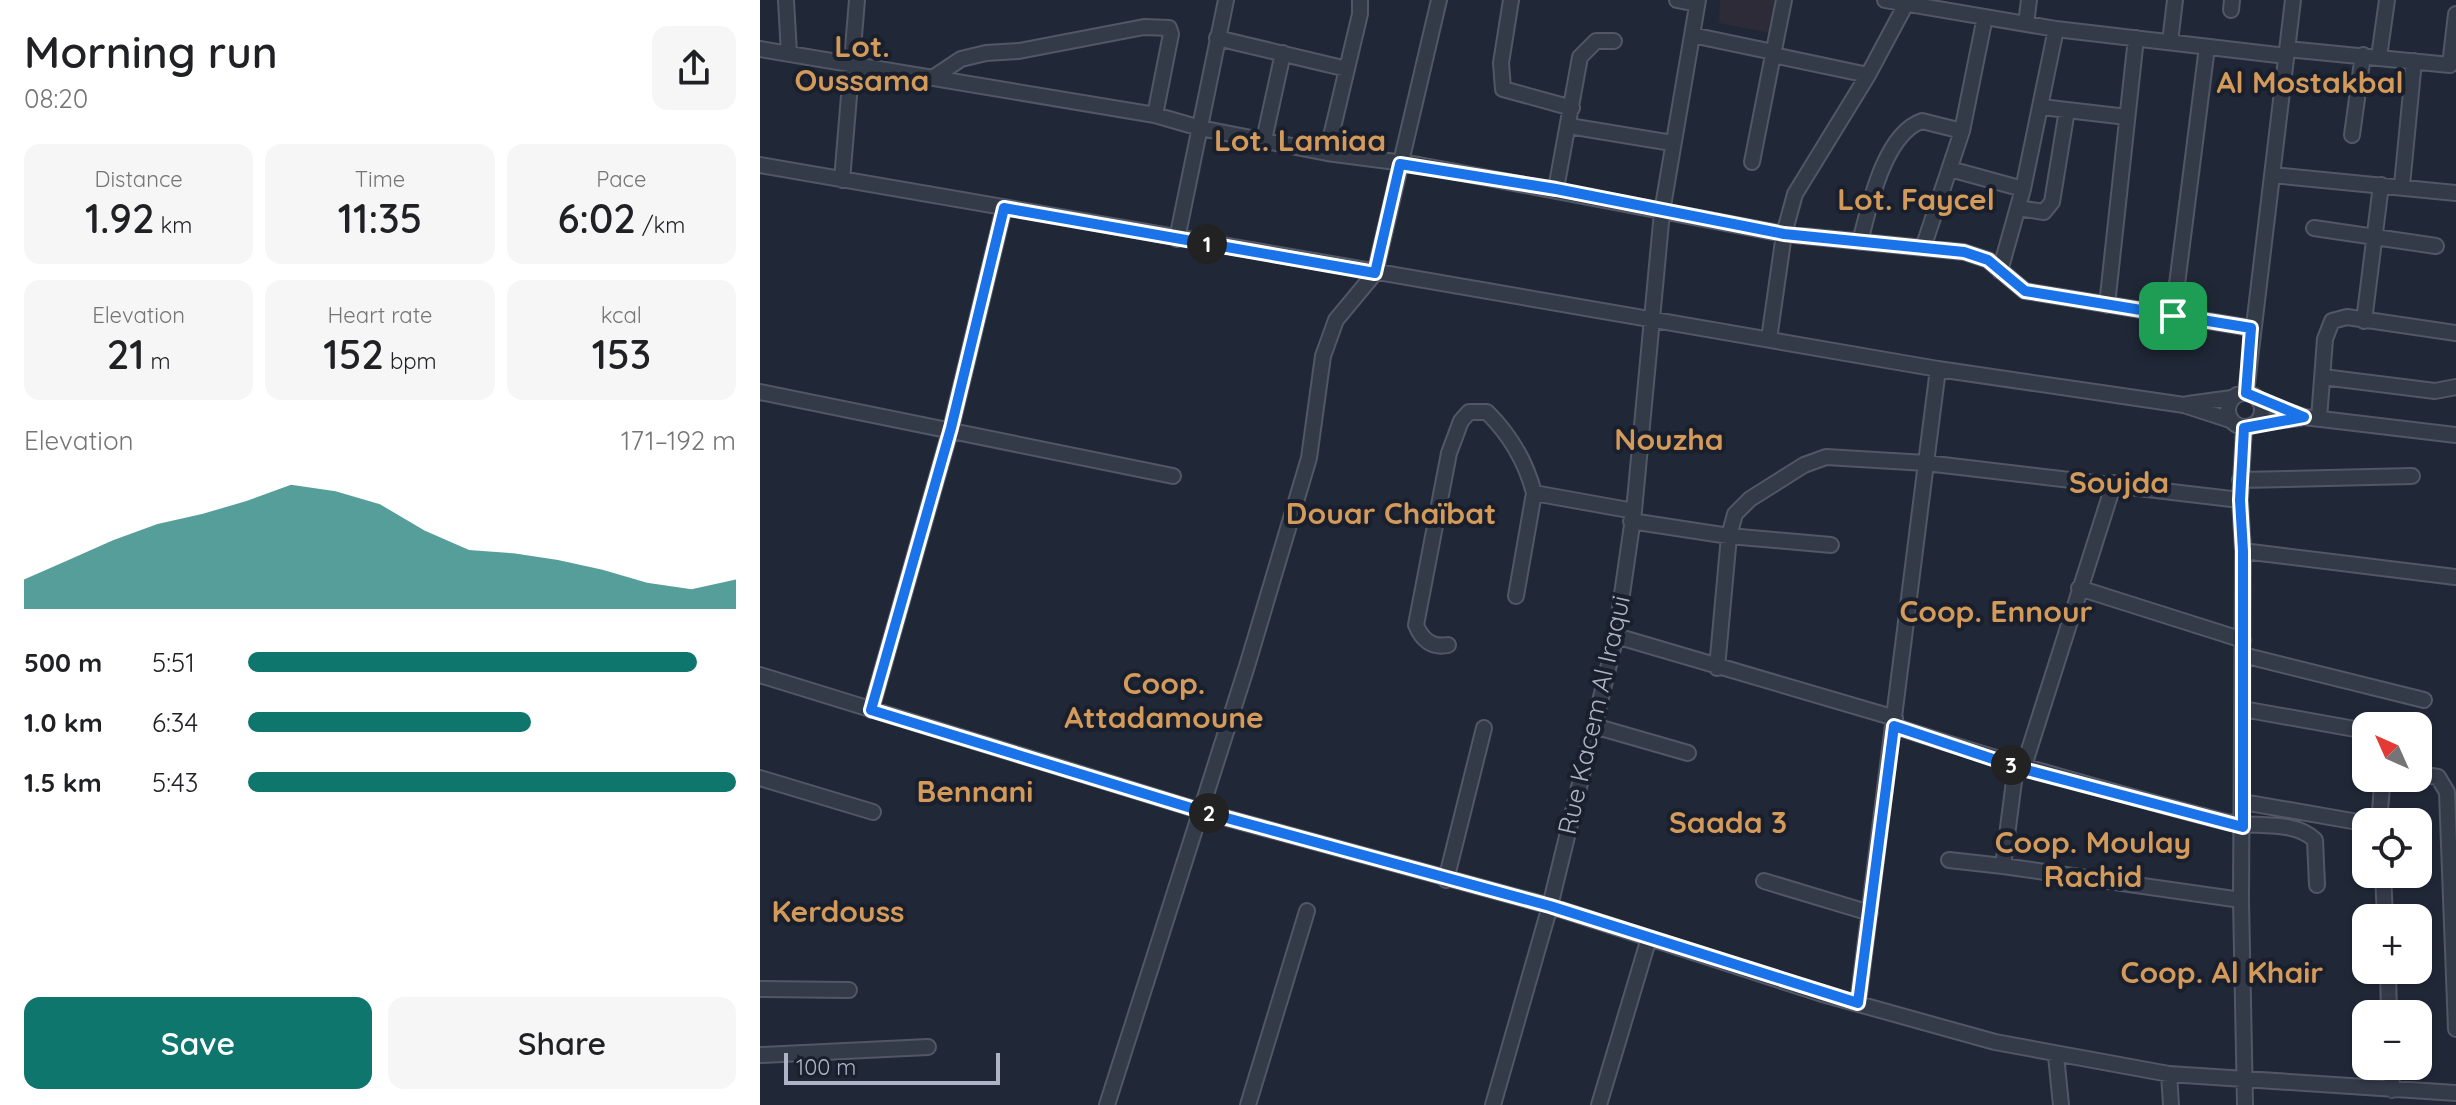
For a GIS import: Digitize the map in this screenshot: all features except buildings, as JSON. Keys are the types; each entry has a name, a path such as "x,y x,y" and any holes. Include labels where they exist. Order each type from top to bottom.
{"street":[{"path":"786,0 789,54"},
{"path":"842,180 857,0"},
{"path":"1177,239 1226,0"},
{"path":"1327,153 1360,14 1360,0"},
{"path":"1107,1105 1309,458 1323,356 1336,320 1375,273 1439,0"},
{"path":"1511,0 1501,63 1503,89 1572,108"},
{"path":"1677,0 1698,2"},
{"path":"1752,162 1784,0"},
{"path":"1885,0 1906,4 1939,4 1985,17 2056,29 2207,47 2363,55 2453,66 2456,14"},
{"path":"2026,24 2029,0"},
{"path":"2170,42 2175,0"},
{"path":"2243,424 2227,411 2246,397 2251,328 2293,0"},
{"path":"2379,57 2387,0"},
{"name":"Rue Kacem Al Iraqui","path":"1493,1105 1550,906 1616,636 1633,516 1662,212 1698,2"},
{"path":"1769,339 1784,234 1795,194 1868,75 1906,4"},
{"path":"1923,248 1931,215 1962,131 1985,17"},
{"path":"934,77 961,59 986,53 1019,51 1144,27 1163,27 1171,34 1155,115"},
{"path":"2000,271 2042,107 2056,29"},
{"path":"1692,35 1868,75"},
{"path":"1217,38 1347,69"},
{"path":"2107,305 2136,38"},
{"path":"1556,189 1580,57 1596,41 1614,41"},
{"path":"2173,316 2207,47"},
{"path":"760,49 1155,115 1200,128 1327,153 1556,189 1784,234 1979,256 2025,291 2251,328"},
{"path":"1264,140 1283,53"},
{"path":"2352,135 2363,55"},
{"path":"2402,185 2414,61"},
{"path":"2042,107 2127,117"},
{"path":"2018,208 2044,212 2052,202 2067,110"},
{"path":"1860,242 1876,184 1906,130 1922,121 1962,131"},
{"path":"1569,126 1672,143"},
{"path":"760,165 1938,369 2184,405 2243,424 2311,418"},
{"path":"1950,169 2023,189"},
{"path":"2272,175 2402,185 2456,193"},
{"path":"2364,321 2381,185"},
{"path":"871,710 951,428 1004,208"},
{"path":"2314,228 2436,246"},
{"path":"2311,418 2323,377 2325,339 2332,321 2347,317 2456,333"},
{"path":"1858,1003 1938,369"},
{"path":"2323,377 2435,391 2456,387"},
{"path":"760,392 951,428 1173,476"},
{"path":"2243,424 2262,410 2246,397"},
{"path":"2184,405 2246,397 2311,418 2456,435"},
{"path":"1448,645 1432,645 1423,639 1416,625 1449,453 1461,421 1469,412 1487,412 1499,424 1520,456 1534,493 1516,596"},
{"path":"2243,424 2240,480 2243,551 2241,900 2245,1105"},
{"path":"1717,668 1729,536 1735,514 1750,499 1804,465 1826,457 1926,463 2240,500"},
{"path":"2240,480 2412,476"},
{"path":"2003,866 2019,768 2114,483"},
{"path":"1534,493 1729,536 1831,545"},
{"path":"2243,551 2455,577"},
{"path":"2079,588 2243,648 2424,700"},
{"path":"1616,636 1895,722 2019,768 2243,827 2285,827 2308,834 2317,849 2317,885"},
{"path":"760,675 1201,811 1550,906 1858,1003 2056,1056 2169,1074 2456,1093"},
{"path":"2243,709 2352,728"},
{"path":"1594,726 1688,753"},
{"path":"1446,880 1484,728"},
{"path":"2432,776 2438,777 2447,792 2456,1029"},
{"path":"760,778 873,812"},
{"path":"2243,802 2352,821"},
{"path":"1949,860 2241,900"},
{"path":"1764,881 1870,913"},
{"path":"1248,1105 1307,911"},
{"path":"1599,1105 1649,938"},
{"path":"760,989 849,990"},
{"path":"760,1055 928,1047"},
{"path":"2056,1056 2061,1105"},
{"path":"2169,1074 2171,1105"},
{"path":"2392,1080 2392,1090"}],"shaded area":[{"path":"1720,0 1780,0 1775,34 1719,23"}],"district":[{"name":"Lot. Oussama","path":"862,64"},
{"name":"Al Mostakbal","path":"2310,83"},
{"name":"Lot. Lamiaa","path":"1300,141"},
{"name":"Lot. Faycel","path":"1916,200"},
{"name":"Nouzha","path":"1669,440"},
{"name":"Soujda","path":"2119,483"},
{"name":"Douar Chaïbat","path":"1391,514"},
{"name":"Coop. Ennour","path":"1996,612"},
{"name":"Coop. Attadamoune","path":"1164,701"},
{"name":"Bennani","path":"975,792"},
{"name":"Saada 3","path":"1728,823"},
{"name":"Coop. Moulay Rachid","path":"2093,860"},
{"name":"Kerdouss","path":"838,912"},
{"name":"Coop. Al Khair","path":"2222,973"}],"route":[{"path":"1400,164 1419,165 1784,234 1964,252 1988,260 2025,291 2173,316 2251,328 2246,393 2259,401 2304,417 2257,423 2244,428 2240,500 2243,551 2243,827 2023,769 1894,726 1858,1003 1550,906 1201,811 871,710 951,428 1004,208 1375,273 1400,164"}]}
